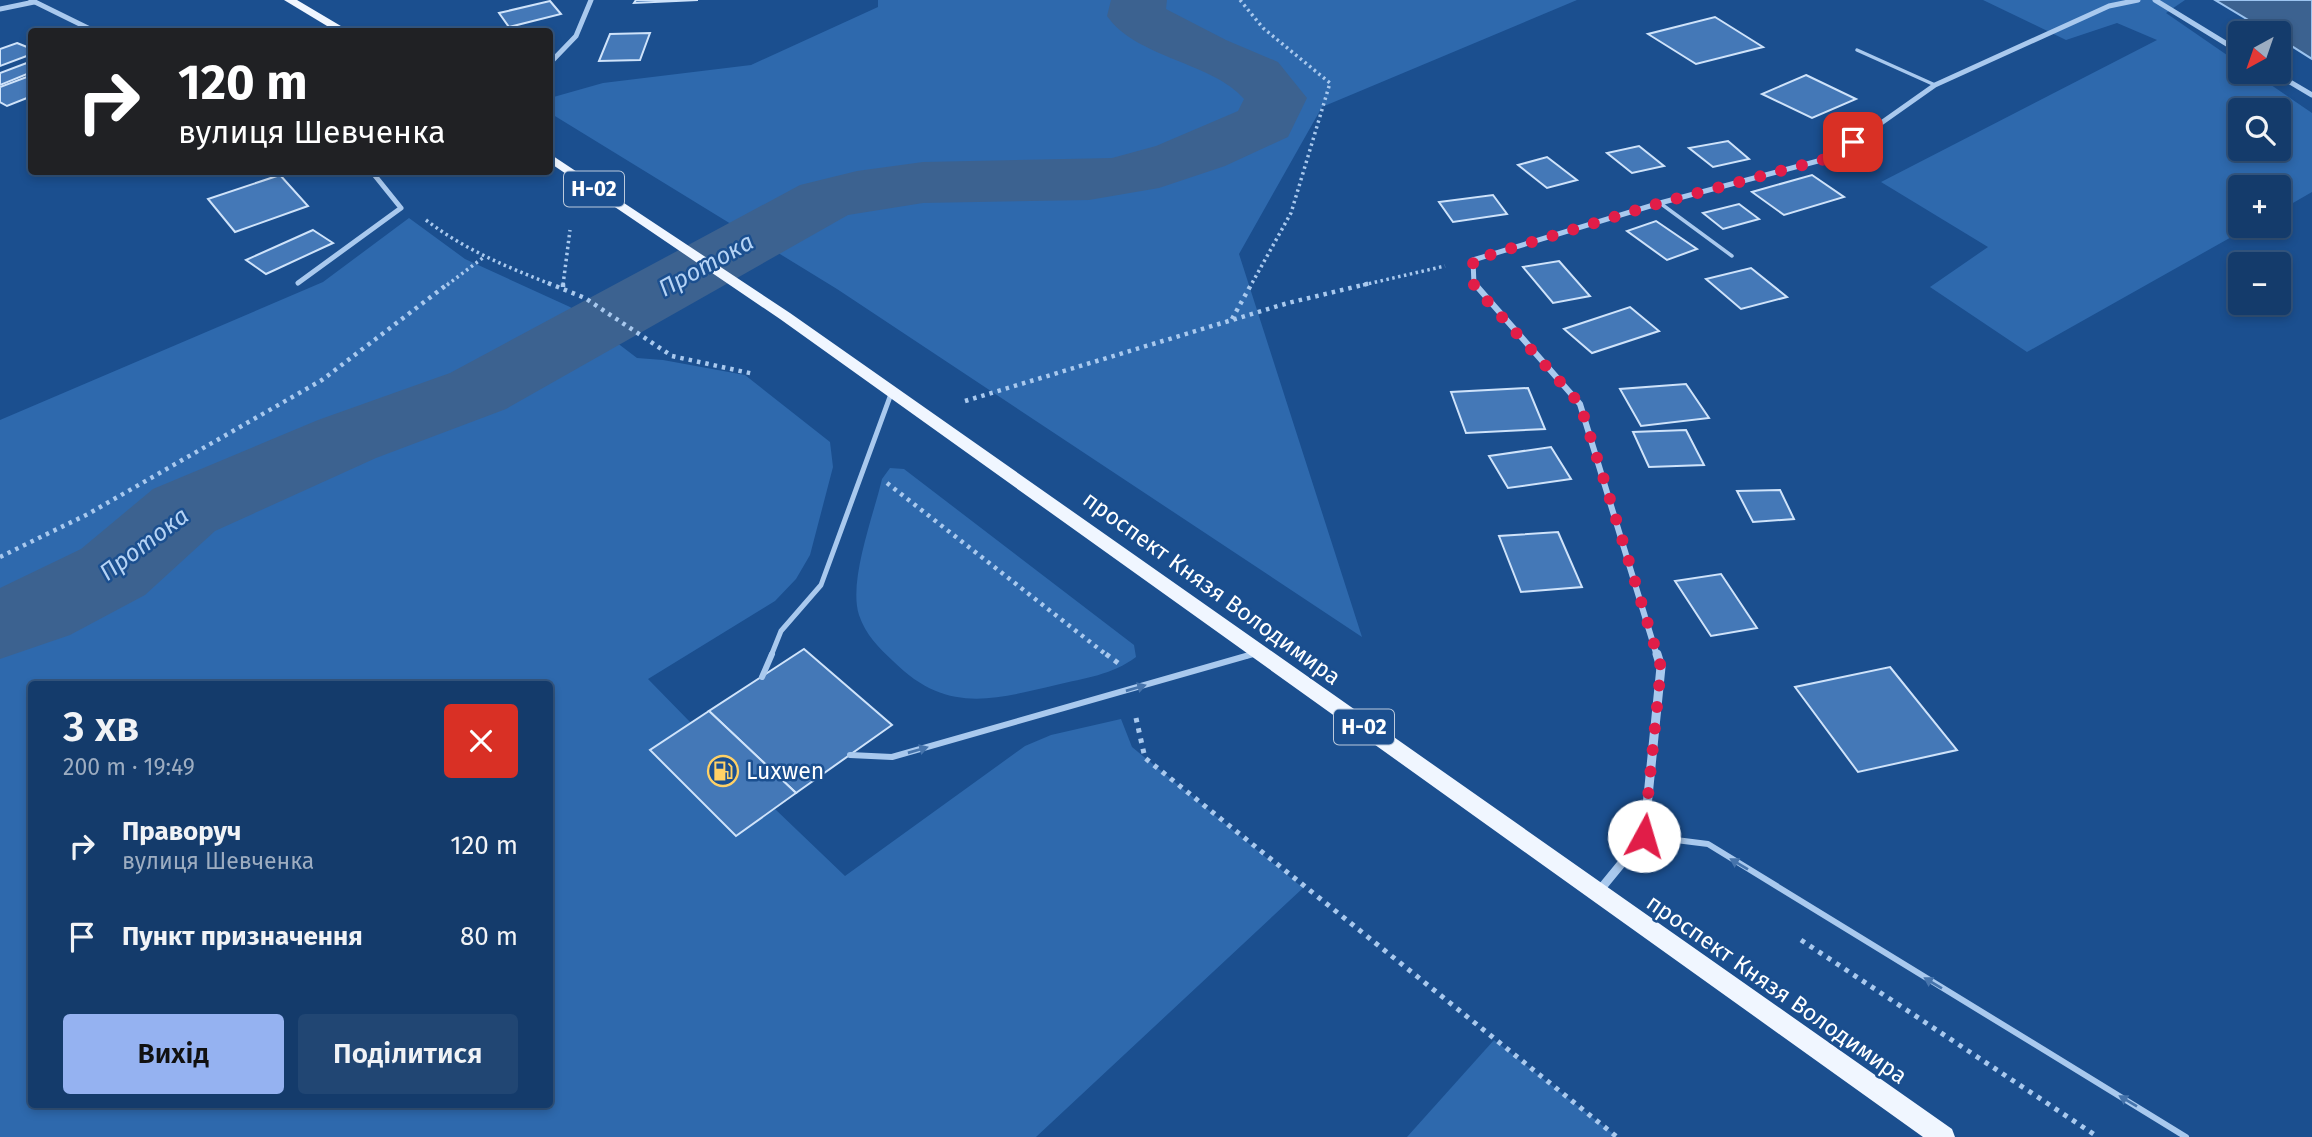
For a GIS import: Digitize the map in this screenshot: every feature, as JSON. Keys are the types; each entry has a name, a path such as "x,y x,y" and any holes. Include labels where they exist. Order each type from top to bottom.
{"main road":[{"path":"289,0 339,28"},
{"name":"проспект Князя Володимира","path":"553,160 785,316 891,394 1943,1137"}],"street":[{"path":"0,9 41,0"},
{"path":"553,61 572,45 589,12 591,0"},
{"path":"1598,892 1644,836 1661,667 1580,404 1474,286 1473,260 1660,203 1833,157 1935,85 2109,6 2137,0"},
{"path":"2155,0 2228,45"},
{"path":"33,1 88,28"},
{"path":"2291,83 2312,95"},
{"path":"298,283 401,208 374,175"}],"lane":[{"path":"1857,50 1935,85"},
{"path":"1660,203 1732,256"},
{"path":"762,677 781,631 821,585 891,394"},
{"path":"850,755 892,757 1259,653"},
{"path":"1644,836 1708,844 2186,1137"}],"path":[{"path":"1232,319 1291,213 1330,83 1263,28 1240,0"},
{"path":"401,208 421,216 454,241 484,257 530,279 563,287 584,298 672,356 754,374"},
{"path":"563,287 570,230"},
{"path":"0,557 88,514 321,380 484,257"},
{"path":"923,416 1029,380 1288,303 1473,260"},
{"path":"865,466 1117,662 1129,690 1145,758 1303,888 1617,1137"},
{"path":"1796,937 2098,1137"}],"shaded area":[{"path":"878,0 1577,0 1322,107 1239,254 1362,637 837,289 553,115 553,97 603,83 751,65 878,7"},
{"path":"1983,0 2185,0 2166,13 2228,56 2228,84 2270,84 2290,98 2228,98 2228,161 2291,161 2291,99 2312,113 2312,192 2291,204 2291,175 2228,175 2230,238 2027,352 1930,287 1988,247 1881,182 2157,40 2117,23 2066,40"},
{"path":"2215,0 2312,0 2312,59 2291,46 2291,21 2250,21"},
{"path":"409,218 465,259 570,307 637,358 745,375 830,442 833,467 810,555 796,579 775,601 648,679 691,723 651,750 736,836 775,809 845,876 1025,746 1051,735 1121,719 1132,747 1303,888 1036,1137 0,1137 0,420 323,282"},
{"path":"890,468 904,469 1134,645 1136,657 1098,675 990,698 951,696 913,678 882,651 869,635 859,615 857,601 863,547 882,479"},
{"path":"1494,1040 1617,1137 1407,1137"}],"building":[{"path":"636,0 698,0 634,3"},
{"path":"550,1 561,14 509,27 499,13"},
{"path":"1715,17 1763,47 1696,64 1648,34"},
{"path":"650,33 640,60 599,61 610,34"},
{"path":"17,43 28,47 28,56 0,66 0,49"},
{"path":"28,62 28,74 0,85 0,73"},
{"path":"1806,75 1856,99 1812,118 1762,94"},
{"path":"28,76 28,98 7,106 0,102 0,87"},
{"path":"1728,141 1749,159 1713,167 1689,148"},
{"path":"1639,146 1664,166 1632,173 1607,153"},
{"path":"1547,157 1577,180 1547,188 1518,165"},
{"path":"280,175 308,206 235,232 208,199"},
{"path":"1812,175 1844,197 1784,215 1752,192"},
{"path":"1493,195 1507,214 1453,222 1439,202"},
{"path":"1739,204 1759,219 1723,229 1703,213"},
{"path":"1656,221 1697,249 1667,260 1627,231"},
{"path":"313,230 333,243 266,274 246,260"},
{"path":"1559,261 1590,296 1553,303 1523,267"},
{"path":"1751,268 1787,297 1741,309 1706,279"},
{"path":"1630,307 1659,331 1592,353 1564,329"},
{"path":"1686,384 1709,418 1641,426 1620,389"},
{"path":"1528,388 1545,429 1466,433 1451,392"},
{"path":"1686,430 1704,465 1649,467 1633,432"},
{"path":"1551,447 1571,479 1508,488 1489,456"},
{"path":"1780,490 1794,519 1753,522 1737,491"},
{"path":"1558,532 1582,587 1521,592 1499,536"},
{"path":"1721,574 1757,628 1711,636 1675,581"},
{"path":"804,649 892,725 796,793 709,711"},
{"path":"1890,667 1957,750 1858,772 1795,687"},
{"name":"Luxwen","path":"709,711 796,793 736,836 650,750"}],"waterway":[{"name":"Протока","path":"0,624 37,611 113,572 184,510 347,439 478,391 824,200 857,191 923,182 1089,180 1135,174 1180,160 1265,123 1276,98 1256,75 1205,53 1136,16 1139,0"}],"place":[{"name":"Luxwen","path":"723,771"}],"route":[{"path":"1644,836 1661,667 1580,404 1474,286 1473,260 1660,203 1833,157 1853,142"}]}
